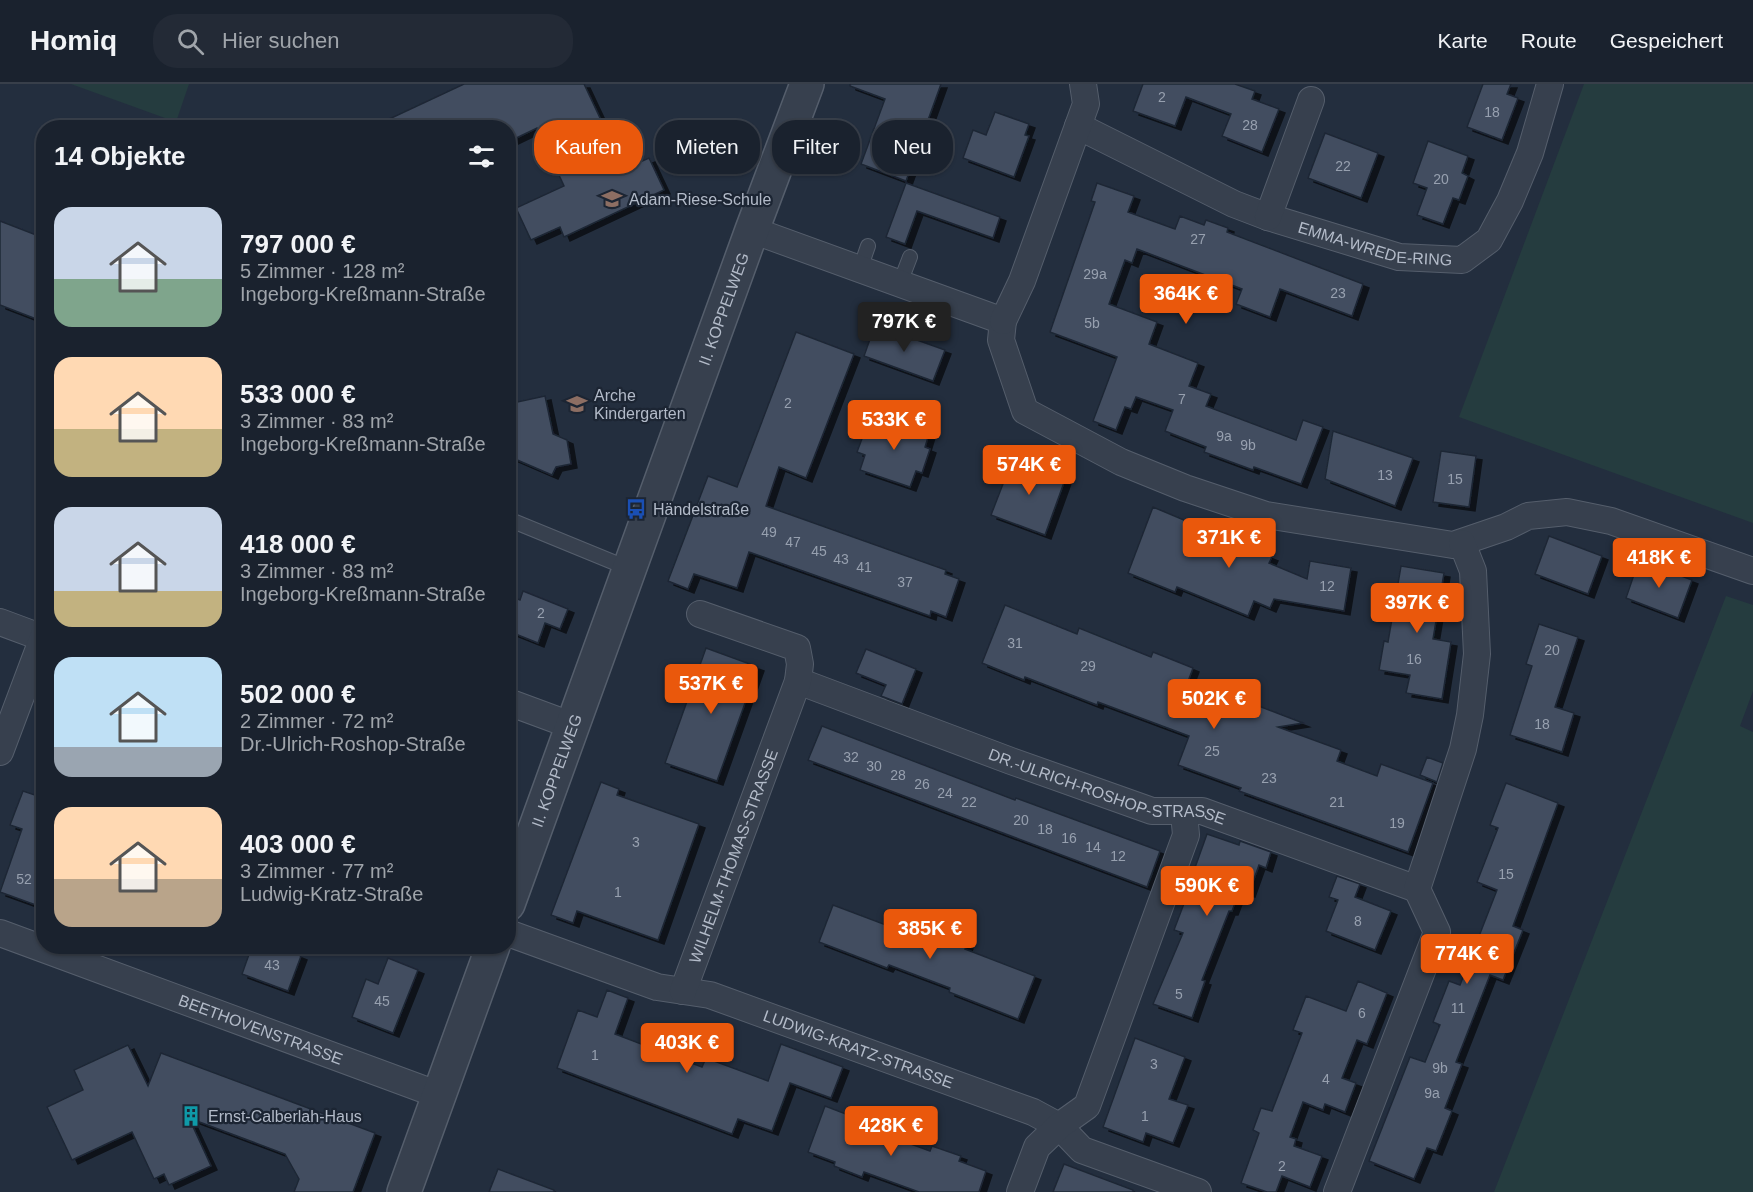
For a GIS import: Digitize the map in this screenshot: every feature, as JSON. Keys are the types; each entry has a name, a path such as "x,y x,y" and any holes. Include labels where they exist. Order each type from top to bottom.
{"street":[{"name":"II. KOPPELWEG","path":"516,882 807,84"},
{"path":"1083,84 1086,104 1022,281 1003,321 1001,340 1025,411 1121,462 1185,488 1266,515 1453,545 1506,527 1528,516 1567,512 1611,521 1753,571"},
{"name":"EMMA-WREDE-RING","path":"1078,126 1234,204 1269,217 1399,257 1462,260 1489,240 1510,201 1530,153 1550,84"},
{"path":"1269,217 1311,100"},
{"path":"752,230 864,257 900,283 1003,321"},
{"path":"1337,1192 1437,932 1417,889 1463,749 1470,715 1477,654 1473,571 1462,543"},
{"name":"WILHELM-THOMAS-STRASSE","path":"683,991 798,681 800,664 797,648 700,614"},
{"path":"0,622 36,635"},
{"path":"0,753 36,656"},
{"name":"DR.-ULRICH-ROSHOP-STRASSE","path":"798,681 1152,811 1184,813 1202,811 1417,889"},
{"path":"516,705 573,726"},
{"path":"1020,1192 1037,1147 1059,1126 1087,1106 1186,835 1184,813"},
{"name":"BEETHOVENSTRASSE","path":"0,933 36,944"},
{"name":"LUDWIG-KRATZ-STRASSE","path":"516,936 657,987 710,995 1033,1112 1059,1126 1082,1150 1198,1192"},
{"name":"BEETHOVENSTRASSE","path":"69,954 439,1095"},
{"path":"404,1192 490,954"}],"lane":[{"path":"900,283 910,257"},
{"path":"516,522 630,569"}],"green space":[{"path":"71,84 189,84 177,120 170,120"},
{"path":"1584,84 1753,84 1753,523 1459,417"},
{"path":"1726,596 1753,605 1753,691 1740,726 1753,732 1753,1192 1494,1192"}],"building":[{"path":"464,84 584,84 601,120 534,120 534,129 516,138 516,120 387,120"},
{"path":"850,84 941,84 928,120 877,120 885,99 850,86"},
{"path":"1143,84 1235,84 1255,91 1252,99 1279,109 1262,152 1222,136 1231,114 1186,97 1175,126 1133,111"},
{"path":"1483,84 1511,84 1507,94 1518,98 1502,140 1467,127"},
{"path":"995,112 1029,124 1025,135 1029,136 1014,177 963,158 973,130 986,135"},
{"path":"1325,133 1378,153 1361,198 1308,178"},
{"path":"872,134 872,168 861,164"},
{"path":"1428,141 1468,156 1462,173 1468,176 1459,200 1453,198 1443,224 1417,215 1427,188 1413,183"},
{"path":"649,158 664,190 564,237 560,227 531,240 516,208 564,186 558,174 643,174 643,161"},
{"path":"887,174 909,174 906,181"},
{"path":"906,183 1000,217 993,238 917,211 905,244 886,237"},
{"path":"1097,183 1134,196 1128,212 1175,229 1180,216 1204,225 1206,220 1228,228 1227,232 1363,284 1352,316 1280,289 1270,317 1236,304 1242,289 1137,249 1132,263 1125,260 1109,304 1157,322 1149,344 1198,363 1189,386 1211,394 1206,406 1296,440 1303,420 1323,427 1301,484 1204,452 1206,447 1165,431 1173,410 1136,397 1131,409 1125,407 1116,430 1093,421 1117,357 1050,332 1095,202 1091,201"},
{"path":"0,221 36,235 36,319 0,305"},
{"path":"875,325 945,350 933,381 864,356"},
{"path":"796,332 854,354 806,478 779,467 766,506 946,570 945,574 959,579 946,617 931,611 930,616 749,552 737,588 694,574 688,589 668,581 708,476 737,487"},
{"path":"545,396 553,434 567,440 571,464 556,467 552,475 516,459 516,402"},
{"path":"878,416 929,434 925,447 930,449 922,473 916,471 910,487 860,470 865,455 857,452 866,428 873,430"},
{"path":"1333,431 1413,458 1395,506 1325,479"},
{"path":"1441,451 1476,456 1469,507 1433,502"},
{"path":"1013,458 1066,477 1045,535 991,515"},
{"path":"1153,507 1272,557 1269,563 1307,579 1310,561 1351,568 1344,611 1274,599 1270,608 1254,601 1248,616 1177,587 1175,592 1128,573"},
{"path":"1549,536 1602,556 1588,594 1535,574"},
{"path":"1639,560 1692,580 1678,618 1626,598"},
{"path":"1401,566 1444,573 1433,639 1451,642 1442,699 1406,693 1410,675 1379,670 1384,641 1388,642"},
{"path":"523,591 568,609 560,629 545,623 538,643 516,634 516,598 520,600"},
{"path":"1005,605 1077,634 1079,628 1151,657 1153,652 1193,668 1183,695 1237,716 1243,700 1303,723 1278,727 1341,750 1337,761 1377,776 1381,764 1433,783 1408,852 1239,791 1241,788 1178,765 1189,736 1098,702 1097,705 1025,677 1024,680 982,663"},
{"path":"1539,624 1578,637 1555,707 1574,713 1562,752 1510,735 1532,666 1526,664"},
{"path":"706,648 758,667 717,781 665,763"},
{"path":"866,649 916,669 902,704 881,696 886,685 856,673"},
{"path":"822,726 1015,800 1016,798 1160,851 1147,887 808,760"},
{"path":"1427,757 1443,763 1437,782 1420,775"},
{"path":"601,782 619,789 617,795 699,824 658,940 577,911 573,923 551,915"},
{"path":"1506,783 1558,803 1513,926 1523,930 1503,980 1490,975 1456,1062 1462,1064 1445,1108 1452,1111 1436,1151 1427,1148 1414,1179 1369,1161 1410,1057 1425,1062 1440,1025 1433,1022 1449,981 1460,985 1497,890 1477,882 1498,828 1490,825"},
{"path":"23,791 36,795 36,905 0,892 22,829 10,825"},
{"path":"1207,834 1239,845 1240,841 1271,852 1266,868 1259,865 1249,893 1240,890 1232,911 1229,911 1202,980 1205,981 1192,1018 1153,1004 1183,933 1174,930"},
{"path":"1337,876 1360,884 1355,897 1391,911 1375,950 1326,931 1338,900 1329,897"},
{"path":"833,905 902,931 905,922 967,945 965,949 1035,976 1018,1019 949,992 950,988 889,965 887,968 819,942"},
{"path":"249,954 296,954 301,956 288,991 242,974"},
{"path":"388,958 418,970 393,1033 352,1017 366,979 378,984"},
{"path":"1358,981 1387,993 1367,1044 1357,1040 1342,1078 1356,1083 1345,1112 1325,1104 1323,1110 1303,1102 1290,1137 1296,1139 1294,1146 1322,1156 1310,1187 1282,1176 1276,1192 1267,1192 1241,1183 1259,1133 1253,1130 1261,1108 1272,1111 1302,1033 1293,1030 1306,996 1346,1011"},
{"path":"607,990 628,998 615,1034 702,1067 706,1058 768,1081 781,1044 843,1067 831,1098 790,1083 772,1131 738,1119 732,1134 557,1068 578,1010 597,1017"},
{"path":"1135,1038 1185,1057 1169,1099 1188,1105 1173,1143 1146,1133 1143,1142 1103,1127"},
{"name":"Ernst-Calberlah-Haus","path":"128,1045 148,1086 161,1053 375,1133 353,1192 294,1192 299,1179 285,1154 189,1118 211,1166 169,1185 164,1174 154,1179 132,1132 72,1160 47,1107 83,1090 74,1070"},
{"path":"825,1106 880,1127 878,1132 930,1151 932,1146 961,1156 959,1161 986,1171 979,1192 919,1192 864,1172 862,1177 834,1166 835,1162 808,1152"},
{"path":"1064,1164 1133,1190 1133,1192 1053,1192"},
{"path":"498,1169 554,1190 554,1192 489,1192"}],"place":[{"name":"Adam-Riese-Schule","path":"612,199"},
{"name":"Arche Kindergarten","path":"577,404"},
{"name":"Händelstraße","path":"636,509"},
{"name":"Ernst-Calberlah-Haus","path":"191,1116"}]}
